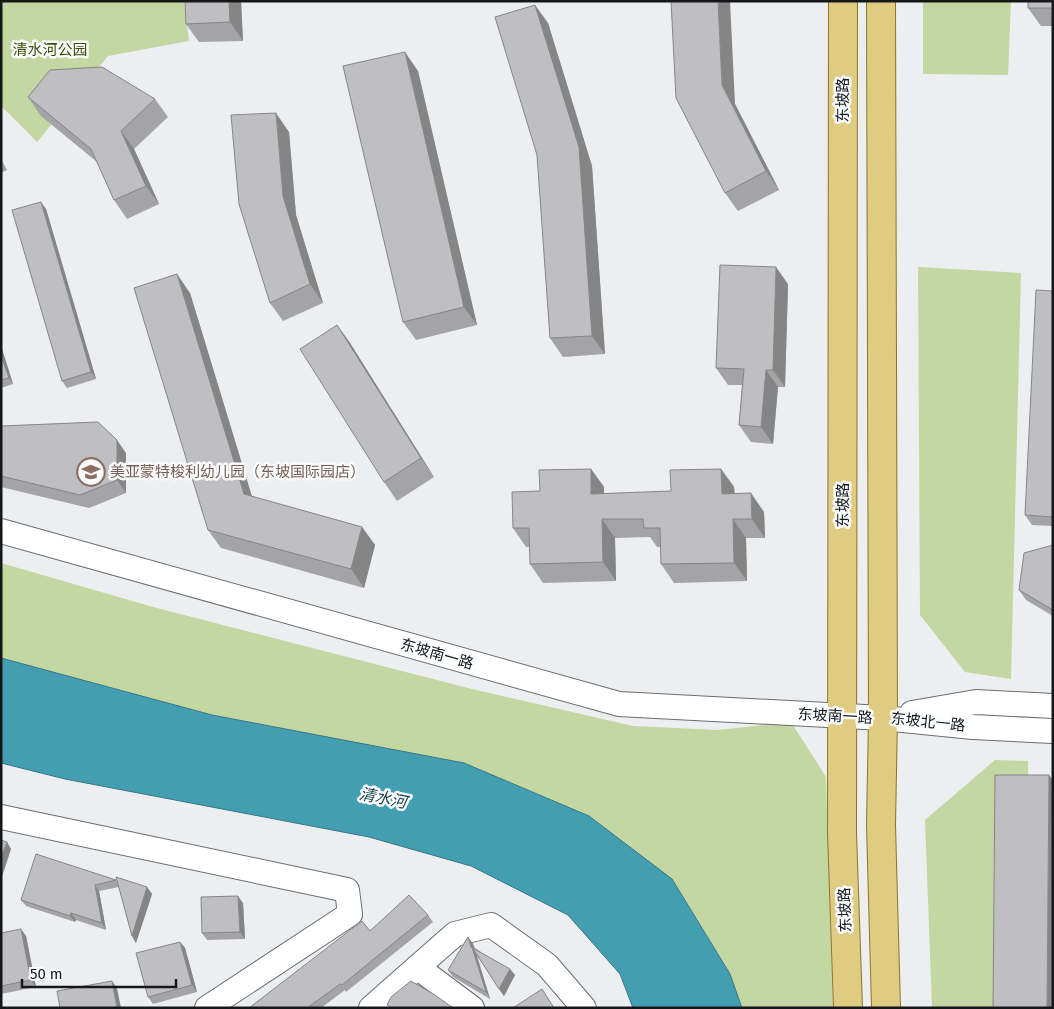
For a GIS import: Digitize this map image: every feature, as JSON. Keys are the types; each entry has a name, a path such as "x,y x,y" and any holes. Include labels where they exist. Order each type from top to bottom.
{"main road":[{"name":"东坡路","path":"843,1 842,833 848,1008"},
{"path":"881,1 883,718 881,825 886,1008"}],"street":[{"name":"东坡南一路","path":"1,531 619,704 883,718"},
{"name":"东坡北一路","path":"883,718 976,702 1053,706"},
{"name":"东坡北一路","path":"883,718 973,727 1053,731"},
{"path":"1,817 347,890 350,914 207,1008"},
{"path":"371,1008 455,934 491,925 547,965 584,1008"},
{"path":"417,967 472,1008"}],"green space":[{"name":"清水河公园","path":"1,1 184,1 189,41 108,56 37,142 1,106"},
{"path":"923,1 1011,1 1008,75 923,74"},
{"path":"918,267 1021,273 1011,679 965,672 920,615"},
{"path":"1,563 153,607 472,689 633,726 718,730 791,722 826,777 833,1008 742,1008 730,974 672,879 589,816 464,763 212,715 1,658"},
{"path":"995,760 1028,761 1032,1008 932,1008 925,820"}],"water":[{"name":"清水河","path":"1,658 212,715 464,763 589,816 672,879 730,974 742,1008 633,1008 620,974 568,915 471,866 369,837 65,779 1,763"}],"building":[{"path":"185,1 229,1 230,22 186,24"},
{"path":"671,1 718,1 722,85 766,171 725,193 676,98"},
{"path":"1028,1 1053,1 1053,8 1028,8"},
{"path":"535,5 579,147 592,336 550,338 537,155 495,17"},
{"path":"405,52 464,307 403,322 343,66"},
{"path":"102,67 155,99 121,131 146,186 114,200 91,149 28,97 50,70"},
{"path":"276,113 283,196 310,284 270,303 239,204 231,115"},
{"path":"41,202 91,372 62,381 12,210"},
{"path":"720,265 776,267 773,370 766,370 761,427 739,425 744,369 716,368"},
{"path":"177,274 244,494 362,527 351,569 208,530 134,288"},
{"path":"1036,290 1053,291 1053,517 1025,515"},
{"path":"337,325 421,458 384,482 300,349"},
{"path":"1,355 9,378 1,380"},
{"path":"98,422 117,440 117,480 80,495 1,476 1,426"},
{"path":"591,469 591,494 671,491 670,470 721,469 722,494 751,493 752,519 733,519 734,563 661,564 660,528 644,528 643,519 602,519 603,562 530,564 529,528 513,528 512,492 540,491 539,470"},
{"path":"1053,545 1053,610 1019,590 1024,553"},
{"path":"995,775 1049,775 1047,1008 993,1008"},
{"path":"1,840 7,842 1,858"},
{"path":"36,854 116,880 95,885 102,923 71,913 70,916 21,900"},
{"path":"116,877 147,887 132,936"},
{"path":"409,895 428,915 342,985 340,984 307,1008 249,1008 362,921 370,931"},
{"path":"238,896 240,932 202,933 201,897"},
{"path":"21,929 31,980 1,986 1,933"},
{"path":"468,937 472,948 486,992 448,970"},
{"path":"180,942 192,985 148,997 136,953"},
{"path":"473,948 510,969 499,989"},
{"path":"112,981 117,1008 60,1008 57,991"},
{"path":"411,981 453,1008 392,1008 387,1005 391,997"},
{"path":"542,989 554,1008 513,1008"}],"place":[{"name":"美亚蒙特梭利幼儿园（东坡国际园店）","path":"91,472"}]}
